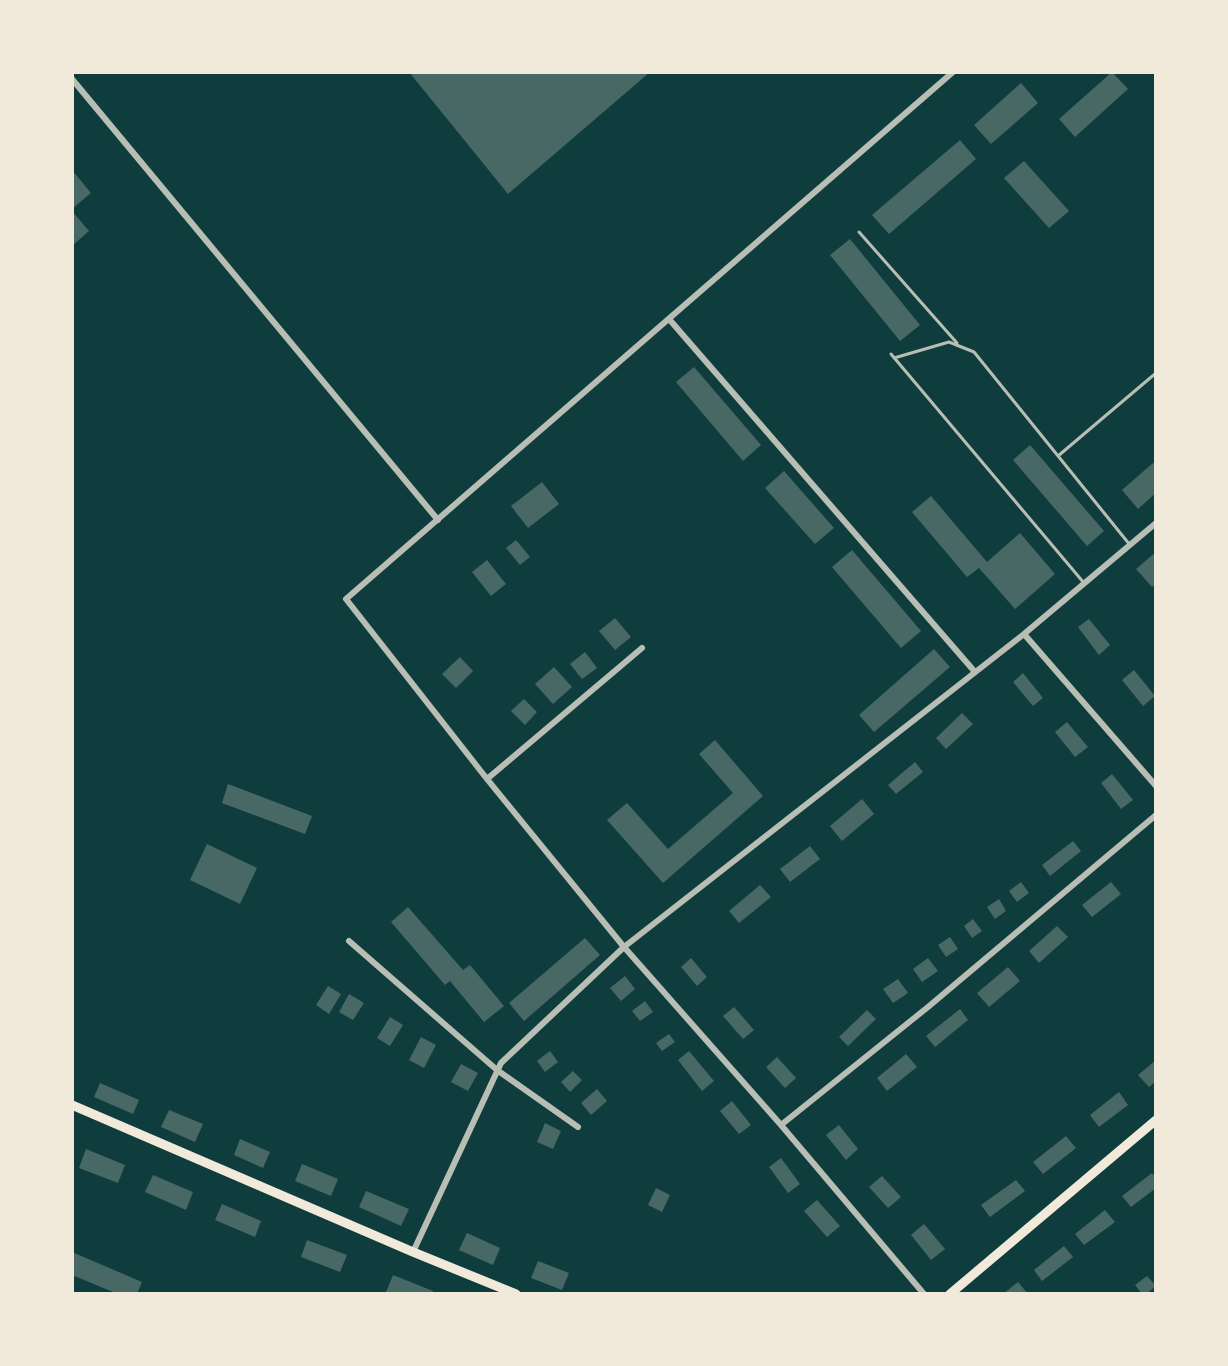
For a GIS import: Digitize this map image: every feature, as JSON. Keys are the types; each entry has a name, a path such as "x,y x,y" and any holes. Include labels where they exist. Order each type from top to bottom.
{"main road":[{"path":"72,1105 516,1294"},
{"path":"950,1294 1156,1120"}],"street":[{"path":"924,1294 624,947 346,599 953,72"},
{"path":"72,79 438,520"},
{"path":"669,319 975,672"},
{"path":"413,1252 501,1063 624,947 1024,634 1156,523"},
{"path":"1024,634 1156,786"},
{"path":"487,779 642,648"},
{"path":"781,1125 928,1007 1156,815"},
{"path":"349,941 497,1070 578,1127"}],"lane":[{"path":"859,232 960,346"},
{"path":"1084,583 892,356 949,342 974,352 1130,545"},
{"path":"1058,456 1156,373"}],"building":[{"path":"409,72 650,72 508,194"},
{"path":"1112,72 1128,89 1075,137 1059,119"},
{"path":"1021,83 1038,103 991,144 974,125"},
{"path":"960,140 976,159 889,234 872,215"},
{"path":"1024,161 1069,211 1049,228 1004,178"},
{"path":"72,170 91,193 72,209"},
{"path":"72,211 89,231 72,246"},
{"path":"850,239 920,325 900,341 830,255"},
{"path":"694,367 761,445 743,461 676,382"},
{"path":"1030,445 1104,531 1087,546 1013,460"},
{"path":"1153,463 1156,466 1156,493 1138,509 1122,490"},
{"path":"784,471 834,528 815,544 765,488"},
{"path":"542,482 559,504 528,528 511,506"},
{"path":"931,496 987,562 1020,533 1055,574 1015,609 979,568 967,577 912,512"},
{"path":"516,540 530,557 520,565 506,548"},
{"path":"852,550 921,631 901,648 832,567"},
{"path":"1156,552 1156,584 1152,587 1136,569"},
{"path":"487,560 506,584 491,596 472,572"},
{"path":"615,618 631,637 615,650 599,631"},
{"path":"1089,619 1110,645 1099,655 1078,627"},
{"path":"934,649 950,667 874,732 859,715"},
{"path":"585,652 597,668 582,679 570,664"},
{"path":"460,657 473,671 456,688 442,674"},
{"path":"554,667 572,687 553,704 535,684"},
{"path":"1134,670 1155,696 1143,706 1122,680"},
{"path":"1023,673 1043,698 1033,706 1013,682"},
{"path":"524,699 537,712 525,725 511,711"},
{"path":"962,713 973,724 946,749 936,738"},
{"path":"1067,722 1088,747 1075,757 1055,732"},
{"path":"715,740 763,796 663,883 607,820 627,803 668,849 733,793 699,754"},
{"path":"915,762 923,772 896,794 888,785"},
{"path":"1112,774 1133,800 1121,809 1101,783"},
{"path":"228,784 312,816 305,834 222,803"},
{"path":"862,799 874,814 842,841 830,826"},
{"path":"1073,841 1081,851 1050,876 1042,865"},
{"path":"207,844 257,868 240,904 190,880"},
{"path":"810,846 820,859 790,882 780,869"},
{"path":"1021,882 1029,893 1017,902 1009,891"},
{"path":"1111,882 1121,894 1092,917 1082,905"},
{"path":"760,885 771,897 739,923 729,911"},
{"path":"999,899 1006,911 995,919 987,907"},
{"path":"408,907 463,970 470,965 504,1006 484,1022 450,981 445,985 391,922"},
{"path":"973,919 982,931 972,938 964,926"},
{"path":"1057,926 1068,937 1039,963 1029,951"},
{"path":"950,937 958,949 946,957 938,945"},
{"path":"585,938 600,955 524,1021 509,1003"},
{"path":"691,958 707,977 697,986 681,967"},
{"path":"928,958 938,971 922,982 913,969"},
{"path":"1008,967 1020,981 989,1007 977,993"},
{"path":"625,976 635,989 621,1001 610,988"},
{"path":"898,979 908,993 893,1003 883,989"},
{"path":"328,986 341,994 329,1014 316,1005"},
{"path":"349,994 364,1003 353,1020 339,1012"},
{"path":"645,1001 653,1012 640,1021 632,1011"},
{"path":"734,1007 754,1030 743,1039 723,1016"},
{"path":"960,1009 968,1020 935,1047 926,1036"},
{"path":"867,1010 876,1019 848,1046 839,1037"},
{"path":"390,1017 403,1025 390,1046 377,1038"},
{"path":"669,1034 675,1042 662,1051 656,1043"},
{"path":"421,1037 436,1045 424,1068 409,1060"},
{"path":"550,1051 558,1062 545,1072 537,1061"},
{"path":"689,1051 714,1081 702,1091 678,1060"},
{"path":"906,1054 917,1067 887,1091 877,1078"},
{"path":"777,1057 796,1078 785,1088 766,1067"},
{"path":"1156,1060 1156,1081 1149,1087 1138,1075"},
{"path":"461,1064 478,1073 468,1091 451,1082"},
{"path":"573,1071 582,1080 570,1092 561,1082"},
{"path":"100,1083 139,1100 133,1114 94,1097"},
{"path":"597,1089 607,1101 591,1115 581,1103"},
{"path":"1119,1092 1128,1105 1099,1127 1090,1115"},
{"path":"732,1101 751,1125 739,1134 720,1111"},
{"path":"169,1110 203,1124 195,1142 161,1127"},
{"path":"545,1123 561,1131 553,1149 537,1142"},
{"path":"839,1125 858,1149 846,1160 826,1135"},
{"path":"1066,1136 1076,1148 1043,1174 1033,1162"},
{"path":"240,1139 270,1152 263,1168 234,1155"},
{"path":"86,1149 125,1165 118,1183 79,1168"},
{"path":"781,1158 800,1184 788,1193 769,1167"},
{"path":"302,1164 338,1179 331,1196 295,1181"},
{"path":"1152,1173 1156,1178 1156,1188 1131,1207 1122,1196"},
{"path":"153,1175 193,1192 186,1210 145,1192"},
{"path":"882,1176 901,1197 888,1208 869,1187"},
{"path":"1016,1180 1025,1191 990,1217 981,1205"},
{"path":"656,1188 670,1195 662,1212 648,1205"},
{"path":"366,1191 409,1209 401,1226 359,1207"},
{"path":"817,1200 840,1226 827,1237 804,1211"},
{"path":"222,1204 261,1221 255,1237 215,1220"},
{"path":"1105,1210 1115,1222 1084,1245 1075,1234"},
{"path":"924,1224 945,1249 931,1260 911,1235"},
{"path":"467,1233 500,1248 493,1265 459,1250"},
{"path":"307,1240 347,1255 340,1272 301,1257"},
{"path":"1064,1246 1073,1257 1042,1281 1034,1270"},
{"path":"72,1252 142,1282 137,1294 118,1294 72,1275"},
{"path":"538,1261 569,1273 562,1290 531,1278"},
{"path":"393,1275 433,1291 432,1294 386,1292"},
{"path":"1147,1276 1156,1286 1142,1294 1135,1285"},
{"path":"1018,1282 1028,1294 1003,1294"}]}
